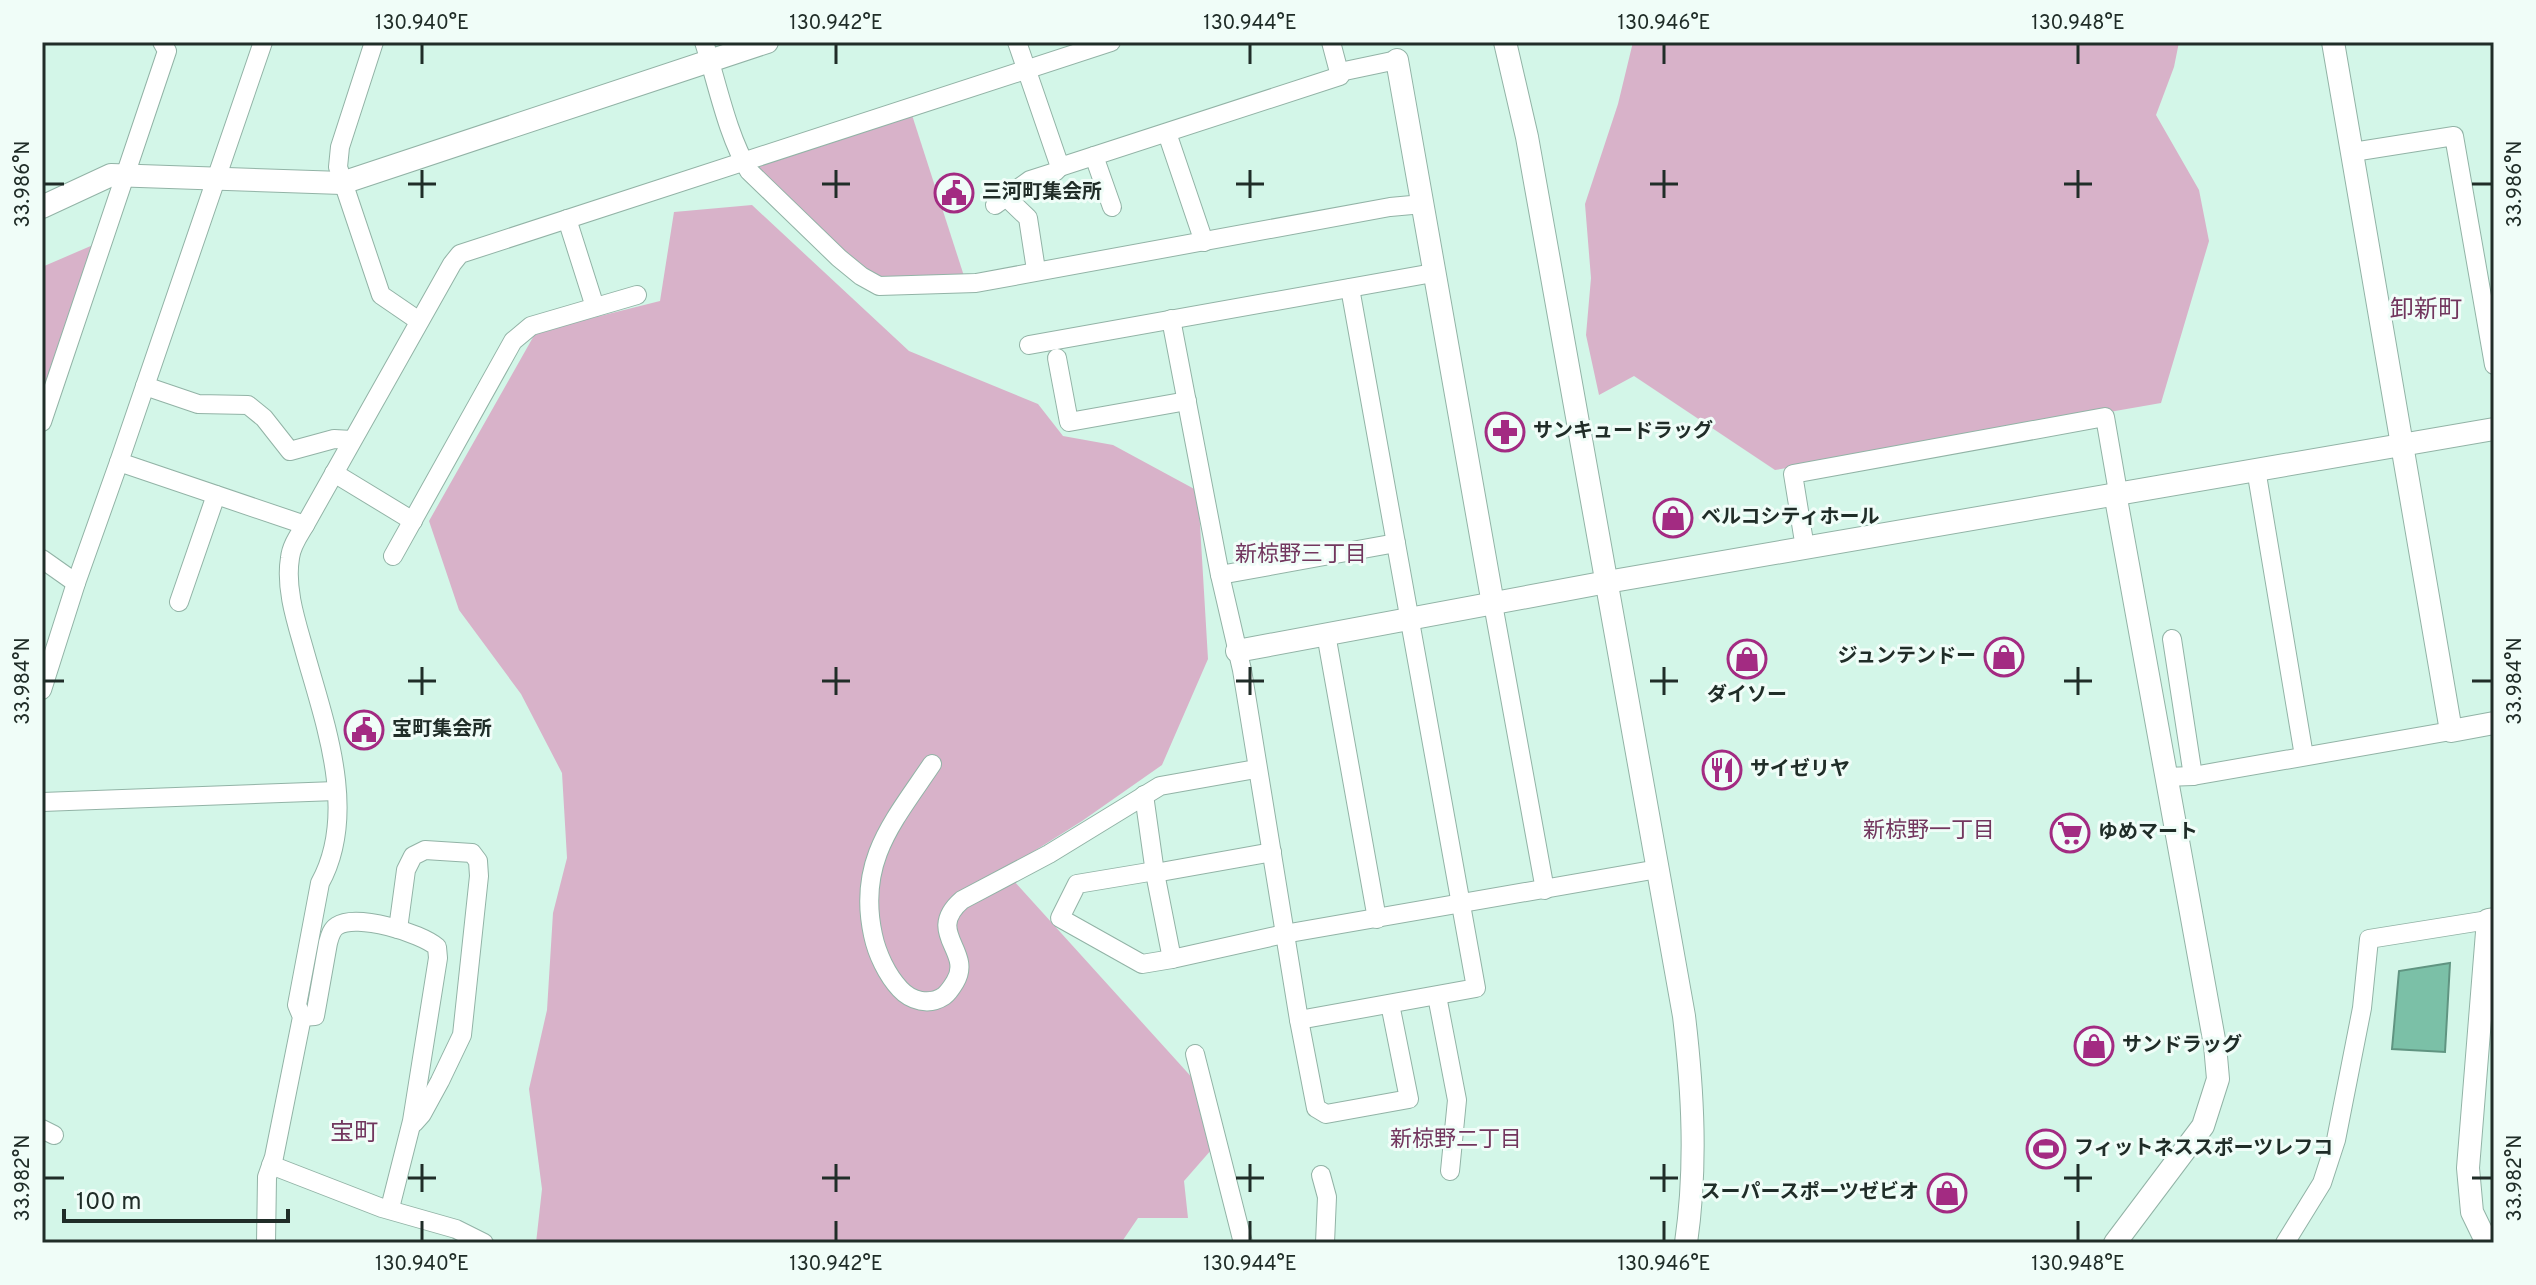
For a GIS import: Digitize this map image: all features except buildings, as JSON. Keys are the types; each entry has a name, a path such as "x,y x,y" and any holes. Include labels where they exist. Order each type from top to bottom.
{"street":[{"path":"42,422 167,51 162,42"},
{"path":"42,690 263,42"},
{"path":"374,42 338,157 338,167 381,295 419,321"},
{"path":"42,207 111,175 342,183 707,51 767,42"},
{"path":"1017,42 1060,167"},
{"path":"266,1243 267,1177 302,1017 297,1005 320,883 327,870 334,841 337,811 322,713 292,602 290,556 452,264 460,254 1111,42"},
{"path":"1036,270 1028,218 1000,201 1030,180 1055,172 1060,167 1340,76 1331,42"},
{"path":"1505,42 1527,137 1684,1016 1690,1070 1693,1164 1686,1243"},
{"path":"2333,42 2451,731"},
{"path":"707,51 749,171 839,258 879,286 976,283 1390,207 1423,204"},
{"path":"1340,72 1397,60 1545,890"},
{"path":"1167,133 1204,242"},
{"path":"2353,152 2454,136 2494,365"},
{"path":"1094,156 1112,207"},
{"path":"567,219 595,307"},
{"path":"1029,345 1433,273"},
{"path":"1299,1020 1476,988 1350,288"},
{"path":"393,556 513,341 531,326 637,295"},
{"path":"1171,319 1237,651 1316,1108 1326,1114 1409,1099 1390,1004"},
{"path":"1057,358 1069,422 1187,401"},
{"path":"145,386 198,404 248,405 264,418 290,451 334,439 352,440"},
{"path":"1805,548 1793,474 2105,417 2165,777 2215,1045 2218,1079 2203,1126 2115,1243"},
{"path":"1237,651 1607,582 2494,429"},
{"path":"119,462 305,525"},
{"path":"2256,469 2304,756"},
{"path":"334,473 413,521"},
{"path":"179,602 216,495"},
{"path":"1220,575 1396,543"},
{"path":"42,559 76,583"},
{"path":"1326,634 1377,919"},
{"path":"2172,639 2193,776"},
{"path":"2165,777 2193,776 2494,723"},
{"path":"932,764 890,826 875,857 869,888 869,918 875,945 894,983 917,1001 929,1001 945,995 958,978 961,962 947,930 948,917 962,900 1049,854 1160,786 1256,769"},
{"path":"42,802 336,791"},
{"path":"1144,795 1172,959"},
{"path":"398,929 406,870 413,856 425,850 472,853 478,861 479,876 462,1035 422,1114 411,1126"},
{"path":"1272,852 1077,884 1060,918 1142,964 1284,934 1658,869"},
{"path":"2285,1243 2322,1183 2336,1140 2362,1008 2369,939 2491,920 2468,1157 2472,1212 2487,1243"},
{"path":"302,1017 315,1016 328,943 336,927 355,921 398,929 427,940 439,951 411,1126 390,1208"},
{"path":"1437,996 1457,1100 1450,1171"},
{"path":"1195,1054 1243,1243"},
{"path":"271,1165 382,1208 456,1229 484,1243"},
{"path":"1321,1175 1327,1197 1324,1243"}],"shaded area":[{"path":"1633,42 2179,42 2174,67 2156,115 2199,190 2209,241 2161,403 1775,470 1634,376 1599,395 1586,335 1591,278 1585,204 1618,104"},
{"path":"912,115 964,276 884,277 863,272 756,167"},
{"path":"752,205 909,351 1038,404 1063,436 1113,445 1198,491 1208,659 1162,765 1004,870 1196,1082 1212,1149 1184,1181 1188,1218 1138,1218 1121,1243 536,1243 542,1189 529,1089 547,1010 553,913 567,858 562,773 521,694 459,610 429,521 536,332 660,301 674,212"},
{"path":"93,245 42,397 42,267"},
{"path":"2450,963 2445,1052 2392,1049 2399,971"}],"place":[{"name":"三河町集会所","path":"954,193"},
{"name":"サンキュードラッグ","path":"1505,432"},
{"name":"ベルコシティホール","path":"1673,518"},
{"name":"ジュンテンドー","path":"2004,657"},
{"name":"ダイソー","path":"1747,659"},
{"name":"宝町集会所","path":"364,730"},
{"name":"サイゼリヤ","path":"1722,770"},
{"name":"ゆめマート","path":"2070,833"},
{"name":"サンドラッグ","path":"2094,1046"},
{"name":"フィットネススポーツレフコ","path":"2046,1149"},
{"name":"スーパースポーツゼビオ","path":"1947,1193"}],"district":[{"name":"卸新町","path":"2426,311"},
{"name":"新椋野三丁目","path":"1301,555"},
{"name":"新椋野一丁目","path":"1929,831"},
{"name":"宝町","path":"354,1134"},
{"name":"新椋野二丁目","path":"1456,1140"}]}
